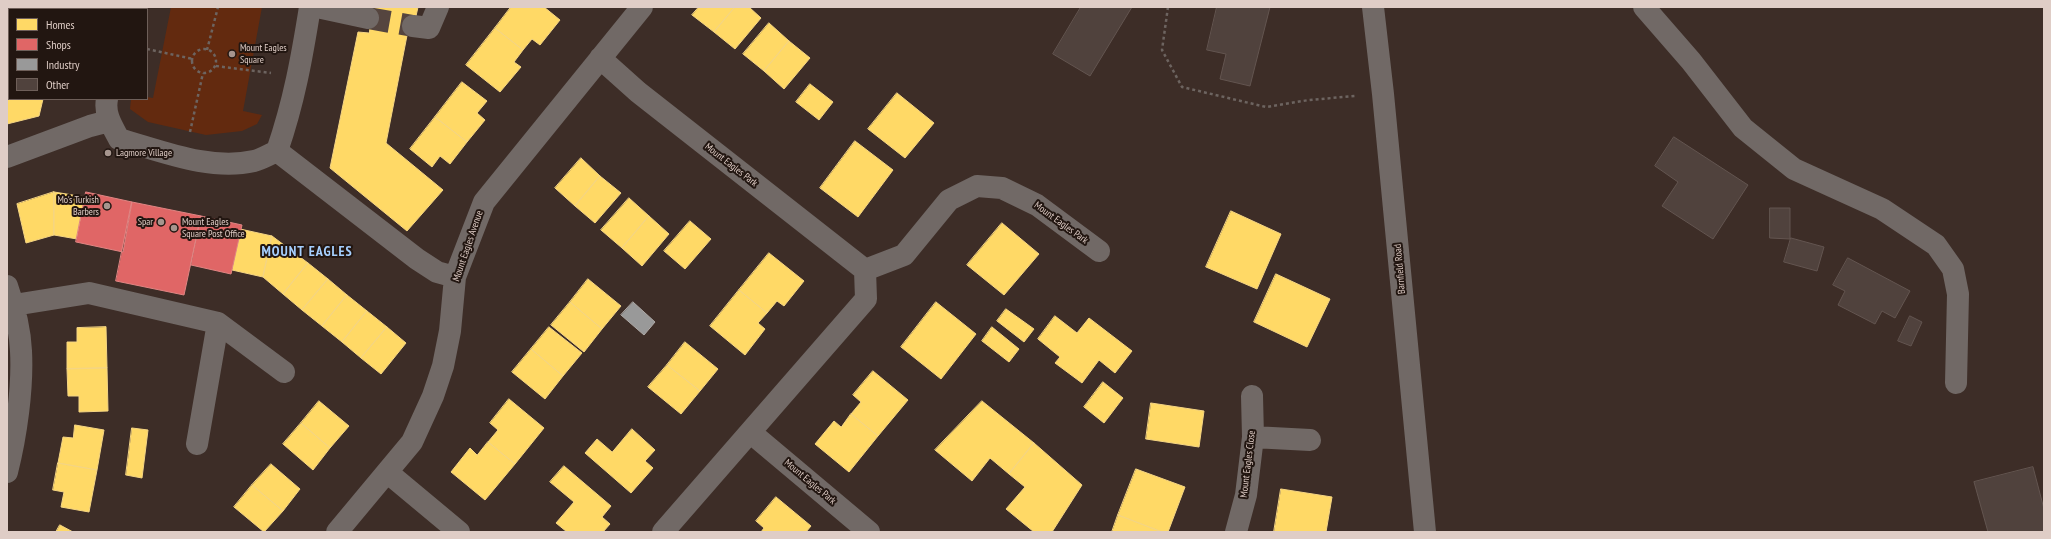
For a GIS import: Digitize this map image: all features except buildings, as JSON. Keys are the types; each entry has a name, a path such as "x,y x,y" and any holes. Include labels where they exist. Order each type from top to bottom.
{"street":[{"path":"107,100 105,107 109,121 119,139 185,158 222,164 255,161 277,150 299,76 310,7"},
{"path":"317,7 368,18"},
{"path":"413,26 428,28 438,7"},
{"name":"Mount Eagles Avenue","path":"337,532 412,442 433,396 443,366 450,331 455,276 484,202 642,7"},
{"name":"Barnfield Road","path":"1373,7 1384,94 1425,532"},
{"path":"1644,7 1686,56 1743,128 1794,169 1882,209 1936,245 1953,268 1958,294 1956,383"},
{"name":"Mount Eagles Park","path":"600,58 638,92 865,270 904,255 949,200 977,186 1002,188 1037,205 1098,250"},
{"path":"7,156 90,126 109,121"},
{"path":"277,150 417,259 437,272 455,276"},
{"path":"663,532 866,299 865,270"},
{"path":"7,472 14,445 21,351 10,296 89,293 218,323 284,372"},
{"path":"197,444 218,323"},
{"name":"Mount Eagles Close","path":"1236,532 1246,495 1253,437 1252,396"},
{"name":"Mount Eagles Park","path":"750,432 869,532"},
{"path":"1253,437 1310,440"},
{"path":"387,472 459,532"}],"path":[{"path":"207,50 218,7"},
{"path":"1168,7 1162,50 1182,87 1266,107 1309,100 1384,94"},
{"path":"148,49 193,59"},
{"path":"207,50 215,55 216,66 210,72 199,72 193,66 193,59 197,52 207,50"},
{"path":"216,66 299,76"},
{"path":"185,158 203,73"}],"shaded area":[{"path":"171,7 262,7 243,111 262,115 257,124 242,131 206,135 148,122 130,109 131,100 148,100 148,97 153,98"}],"tunnel":[{"path":"368,18 413,26"}],"place":[{"name":"Mount Eagles Square","path":"232,54"},
{"name":"Lagmore Village","path":"108,153"},
{"name":"Mo's Turkish Barbers","path":"107,206"},
{"name":"Spar","path":"161,222"},
{"name":"Mount Eagles Square Post Office","path":"174,228"}],"district":[{"name":"MOUNT EAGLES","path":"307,252"}]}
